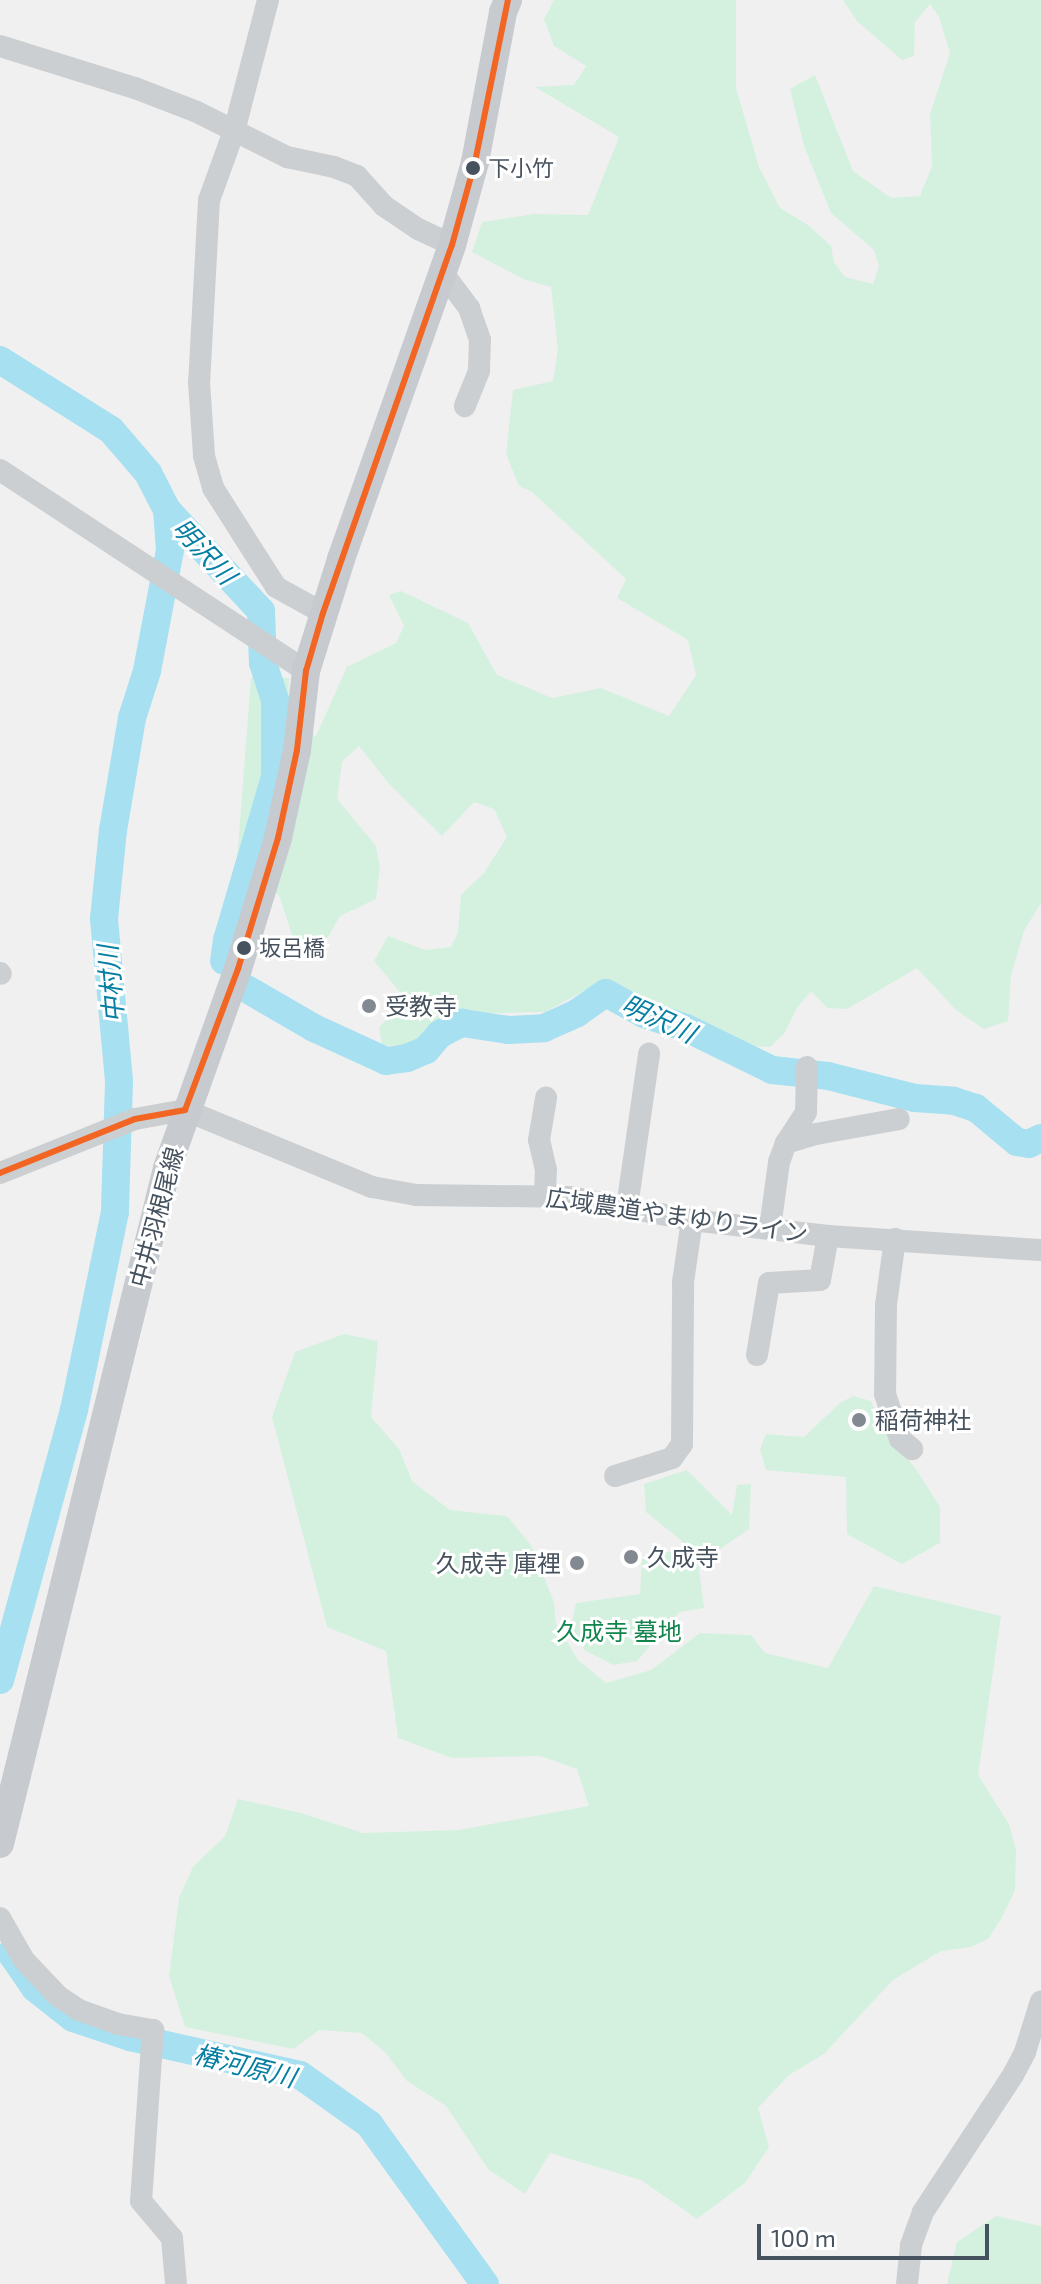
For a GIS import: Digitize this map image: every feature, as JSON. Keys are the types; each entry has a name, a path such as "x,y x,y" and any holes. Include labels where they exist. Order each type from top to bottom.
{"main road":[{"name":"中井羽根尾線","path":"0,1844 167,1168 185,1110 238,969 278,838 297,750 306,671 323,613 452,245 475,162 503,12 508,0"}],"street":[{"path":"268,0 234,131 209,200 199,382 204,456 213,488 276,587 323,613"},
{"path":"0,46 135,88 287,157 334,167 357,176 384,206 418,229 452,245"},
{"path":"443,273 469,308 480,340 479,371 465,406"},
{"path":"0,470 275,654 306,671"},
{"path":"627,1207 649,1054"},
{"path":"770,1228 786,1143 806,1112 807,1067"},
{"path":"545,1195 546,1170 539,1140 546,1098"},
{"path":"0,1173 135,1119 185,1110"},
{"name":"広域農道やまゆりライン","path":"185,1110 372,1187 464,1198 545,1195 692,1220 828,1236 1041,1250"},
{"path":"786,1143 816,1134 899,1119"},
{"path":"615,1476 672,1458 682,1444 682,1307 692,1220"},
{"path":"757,1355 769,1283 820,1280 828,1236"},
{"path":"895,1239 886,1305 885,1394 900,1439 912,1449"},
{"path":"0,1918 24,1960 58,1996 79,2010 118,2024 153,2030 148,2064 141,2201 172,2238 176,2284"},
{"path":"907,2284 911,2245 923,2212 1013,2075 1025,2052 1041,2001"}],"green space":[{"path":"554,0 736,0 736,88 759,167 780,208 808,225 831,246 834,262 845,277 873,284 879,266 874,250 831,213 804,146 790,89 815,75 853,171 891,198 920,196 932,166 930,114 950,53 939,17 930,4 915,22 914,56 902,60 857,21 843,0 1041,0 1041,903 1024,931 1011,976 1008,1021 984,1029 957,1011 917,968 847,1009 827,1008 811,991 797,1008 784,1034 770,1047 748,1046 604,980 545,1012 460,1014 408,1046 382,1045 379,1027 399,1008 399,991 374,961 388,936 425,950 451,947 458,932 461,895 484,873 507,837 494,809 474,802 442,836 389,784 359,746 342,762 337,799 376,846 380,868 376,899 340,916 324,944 308,944 292,935 279,895 236,874 251,677 289,678 288,723 316,736 347,667 396,643 404,626 389,595 401,591 468,623 497,675 552,698 601,688 669,716 696,675 688,640 617,598 626,579 532,492 519,486 506,454 513,390 553,381 558,349 551,287 523,279 472,252 482,222 534,214 588,215 619,137 535,87 574,85 586,66 554,46 544,19"},
{"path":"344,1334 378,1341 371,1417 399,1449 412,1481 450,1510 507,1516 531,1545 554,1602 556,1624 578,1660 606,1683 651,1670 700,1633 751,1635 765,1653 828,1668 874,1586 1001,1616 978,1775 1009,1824 1016,1850 1015,1890 1001,1919 988,1939 971,1947 941,1951 893,1980 824,2054 789,2075 758,2108 769,2147 745,2183 697,2219 641,2180 550,2153 525,2194 488,2169 446,2106 407,2081 385,2052 362,2033 319,2030 294,2049 185,2027 169,1976 179,1898 193,1867 225,1836 238,1799 301,1813 363,1833 459,1830 589,1806 577,1769 540,1756 452,1758 398,1738 386,1651 327,1627 272,1417 295,1352"},
{"path":"853,1396 871,1401 884,1430 916,1469 940,1507 940,1543 902,1564 847,1534 846,1477 766,1470 760,1449 766,1434 804,1437 840,1403"},
{"name":"久成寺 墓地","path":"687,1470 732,1515 737,1485 751,1484 749,1529 717,1551 697,1553 704,1608 679,1612 637,1661 613,1665 584,1650 571,1626 576,1603 640,1594 642,1558 659,1559 660,1552 682,1552 683,1542 646,1512 644,1484"},
{"path":"996,2216 1041,2226 1041,2284 947,2284 957,2242"}],"waterway":[{"name":"中村川","path":"0,360 111,430 148,473 167,510 170,550 147,671 132,718 113,830 104,919 119,1082 115,1212 74,1410 0,1680"},
{"name":"明沢川","path":"167,510 261,611 263,663 275,700 275,777 227,940 224,961"},
{"name":"明沢川","path":"245,988 314,1028 386,1061 407,1058 426,1050 440,1034 462,1023 509,1030 544,1028 577,1013 606,993 644,1014 686,1028 772,1070 828,1076 915,1098 954,1101 976,1108 1017,1142 1029,1144 1041,1138"},
{"name":"椿河原川","path":"11,1953 35,1988 73,2018 130,2037 300,2075 369,2124 485,2284"}],"transit line":[{"path":"0,1173 135,1119 185,1110 238,969 278,838 297,750 306,671 323,613 452,245 475,162 508,0"}],"place":[{"name":"下小竹","path":"473,168"},
{"name":"坂呂橋","path":"244,948"},
{"name":"受教寺","path":"369,1006"},
{"name":"稲荷神社","path":"859,1420"},
{"name":"久成寺","path":"631,1557"},
{"name":"久成寺 庫裡","path":"577,1563"}]}
